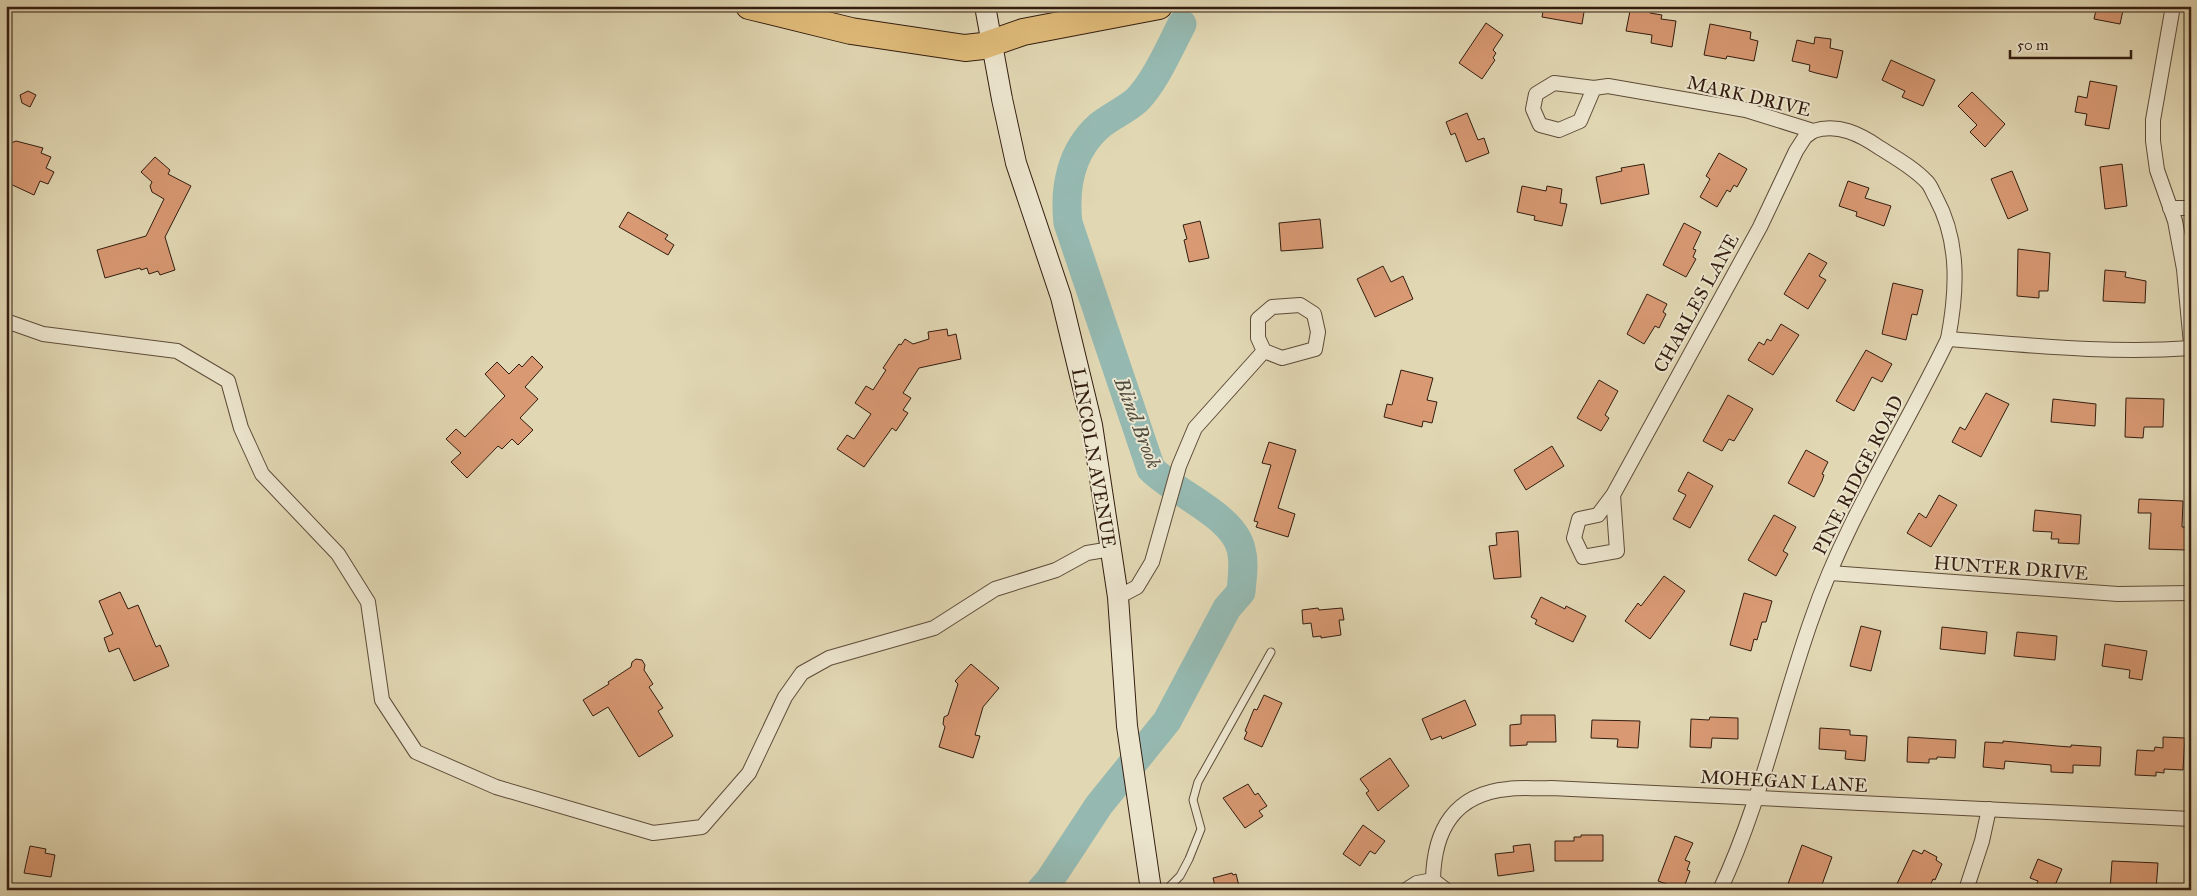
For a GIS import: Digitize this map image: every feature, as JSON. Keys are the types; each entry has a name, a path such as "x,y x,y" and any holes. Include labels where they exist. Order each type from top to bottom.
{"highway":[{"path":"749,6 851,31 946,46 974,47 1023,32 1160,6"}],"street":[{"name":"LINCOLN AVENUE","path":"985,6 1016,163 1061,297 1092,425 1118,597 1127,726 1151,890"},
{"path":"2173,6 2153,127 2157,170 2170,208 2184,269 2191,344"},
{"name":"MARK DRIVE","path":"1594,88 1608,86 1746,110 1813,131 1824,127 1860,134 1903,162 1927,182 1942,208 1951,239 1956,270 1954,309 1948,339"},
{"name":"CHARLES LANE","path":"1613,495 1617,551 1583,557 1574,538 1578,519 1598,515 1613,495 1760,227 1796,151 1805,137 1813,131"},
{"path":"2170,208 2191,208"},
{"path":"1300,305 1314,314 1318,332 1315,349 1282,358 1264,351 1258,338 1258,319 1272,307 1300,305"},
{"path":"6,321 43,334 178,351 228,381 241,428 262,474 338,554 368,602 382,700 416,752 496,787 652,833 702,827 749,773 785,697 802,673 829,658 934,628 995,589 1056,570 1087,553 1111,549"},
{"path":"1948,339 2061,348 2152,351 2191,348"},
{"name":"PINE RIDGE ROAD","path":"1720,890 1731,866 1755,799 1812,617 1830,573 1855,514 1948,339"},
{"path":"1118,597 1137,587 1152,562 1179,466 1195,428 1264,351"},
{"name":"HUNTER DRIVE","path":"1830,573 2118,594 2191,593"},
{"name":"MOHEGAN LANE","path":"1433,880 1433,859 1439,836 1451,817 1464,804 1485,793 1508,789 1551,788 2191,819"},
{"path":"1966,890 1982,841 1989,809"},
{"path":"1406,890 1417,882 1433,880 1446,890"}],"lane":[{"path":"1166,890 1180,876 1201,829 1193,800 1198,782 1271,652"}],"building":[{"path":"1544,6 1585,6 1582,24 1542,17"},
{"path":"1631,6 1651,8 1650,13 1662,15 1661,19 1676,21 1672,47 1651,43 1652,35 1626,31"},
{"path":"2097,6 2124,6 2120,24 2094,19"},
{"path":"1486,23 1503,35 1493,50 1496,53 1493,58 1495,60 1482,79 1459,63"},
{"path":"1710,24 1751,32 1750,39 1758,41 1754,61 1727,56 1726,59 1704,55"},
{"path":"1815,37 1831,39 1830,48 1843,51 1837,78 1809,71 1810,65 1792,61 1797,40 1814,44"},
{"path":"1891,60 1935,80 1923,106 1902,97 1905,91 1882,80"},
{"path":"2090,81 2117,86 2109,129 2085,125 2087,114 2075,112 2078,96 2087,98"},
{"path":"28,91 36,95 30,107 22,103 20,95"},
{"path":"1972,92 2005,124 1985,147 1970,132 1977,125 1958,106"},
{"path":"1467,113 1478,140 1484,138 1489,153 1466,162 1455,133 1451,135 1446,122"},
{"path":"16,141 43,148 41,153 51,157 46,168 54,172 48,184 40,181 34,195 6,182 6,145"},
{"path":"1719,153 1747,169 1737,187 1734,185 1730,192 1727,190 1717,207 1700,197 1710,179 1706,176"},
{"path":"155,157 170,170 168,174 191,186 165,237 175,270 160,275 158,271 149,274 147,268 141,270 140,268 105,278 97,250 146,236 164,199 152,192 150,186 152,182 141,172"},
{"path":"1644,164 1649,194 1601,204 1596,177 1622,171 1621,168"},
{"path":"2122,164 2127,206 2105,209 2100,167"},
{"path":"2012,171 2028,210 2008,219 1991,179"},
{"path":"1848,181 1869,188 1865,198 1891,206 1884,226 1856,216 1857,212 1839,206"},
{"path":"1522,186 1546,191 1547,186 1562,189 1560,203 1567,204 1562,226 1534,220 1535,216 1517,212"},
{"path":"628,212 668,235 665,239 674,245 668,255 619,227"},
{"path":"1320,219 1323,248 1281,251 1279,223"},
{"path":"1200,221 1209,258 1189,262 1184,240 1187,239 1183,225"},
{"path":"1684,223 1701,232 1693,249 1696,250 1693,257 1696,259 1686,277 1663,265"},
{"path":"2018,249 2050,253 2048,291 2039,291 2039,298 2017,296"},
{"path":"1809,253 1827,263 1819,276 1826,280 1808,309 1784,294"},
{"path":"1383,266 1391,282 1403,276 1413,299 1375,317 1357,279"},
{"path":"2105,270 2126,272 2125,277 2146,281 2145,303 2103,301"},
{"path":"1893,283 1923,290 1917,315 1912,314 1906,340 1882,334"},
{"path":"1647,294 1667,304 1663,312 1666,314 1659,328 1655,326 1644,344 1627,334"},
{"path":"1781,324 1799,335 1773,375 1748,360 1759,342 1764,345 1767,339 1771,341"},
{"path":"947,329 948,336 956,334 961,359 919,368 903,393 911,398 903,410 908,413 896,431 892,428 864,467 837,449 847,435 854,439 871,414 855,403 866,386 873,390 886,370 883,368 899,344 901,345 905,339 913,344 929,339 928,332"},
{"path":"1866,350 1892,364 1882,382 1872,377 1854,411 1836,401"},
{"path":"532,356 543,367 525,387 538,399 520,418 533,430 518,445 512,439 502,449 498,446 467,478 451,462 461,453 446,439 456,429 465,437 505,396 485,374 497,362 509,374 519,364 522,367"},
{"path":"1401,370 1433,378 1427,400 1437,402 1432,423 1423,421 1422,427 1384,417 1387,404 1392,405"},
{"path":"1599,380 1618,391 1605,415 1609,418 1601,431 1577,418"},
{"path":"1986,393 2009,404 1981,457 1952,442 1960,427 1965,430"},
{"path":"1728,395 1753,409 1734,441 1729,439 1722,451 1703,441"},
{"path":"2126,398 2164,399 2163,427 2144,427 2143,438 2125,437"},
{"path":"2053,399 2096,404 2095,426 2051,422"},
{"path":"1269,442 1296,450 1278,508 1295,514 1288,537 1256,527 1258,522 1254,521 1271,465 1262,463"},
{"path":"1552,446 1564,466 1526,490 1514,470"},
{"path":"1806,450 1828,462 1814,497 1788,483"},
{"path":"1688,472 1713,486 1690,528 1673,519 1686,495 1678,491"},
{"path":"1939,495 1957,505 1931,547 1907,533 1919,513 1926,518"},
{"path":"2139,499 2183,501 2182,527 2189,527 2188,550 2149,549 2151,513 2138,513"},
{"path":"2035,510 2081,515 2079,544 2058,543 2059,539 2051,539 2052,532 2033,531"},
{"path":"1774,515 1796,527 1783,551 1788,554 1776,576 1748,560"},
{"path":"1518,531 1521,577 1494,579 1489,546 1497,545 1496,533"},
{"path":"1664,576 1685,591 1650,639 1625,621 1638,603 1641,606"},
{"path":"120,592 128,609 138,605 156,647 160,645 169,666 134,681 119,648 109,652 104,638 113,634 99,601"},
{"path":"1744,593 1772,601 1766,622 1762,622 1757,640 1754,639 1751,651 1730,645"},
{"path":"1541,597 1565,609 1566,606 1586,616 1573,642 1535,624 1537,620 1531,617"},
{"path":"1318,608 1319,610 1342,608 1344,620 1339,620 1341,635 1321,638 1321,636 1313,637 1311,623 1303,624 1302,610"},
{"path":"1861,626 1881,631 1871,671 1850,666"},
{"path":"1942,627 1987,632 1985,654 1940,649"},
{"path":"2017,632 2057,636 2055,660 2014,656"},
{"path":"2105,644 2147,651 2142,680 2129,678 2130,670 2102,666"},
{"path":"636,659 642,660 645,665 644,670 653,684 649,687 663,708 658,711 673,736 639,757 608,707 593,716 583,700 609,684 608,682 631,667 632,662"},
{"path":"971,664 999,688 983,707 975,735 980,736 973,758 939,747 945,727 943,724 944,717 948,715 958,684 955,681"},
{"path":"1264,695 1282,703 1262,747 1244,739 1247,732 1245,731 1254,709 1257,710"},
{"path":"1465,700 1476,725 1442,739 1441,736 1431,740 1422,719"},
{"path":"1521,715 1555,715 1556,742 1527,742 1527,745 1510,746 1510,725 1521,724"},
{"path":"1710,717 1738,718 1738,739 1712,738 1711,748 1690,747 1691,719 1709,720"},
{"path":"1592,720 1640,721 1638,748 1617,747 1618,739 1591,738"},
{"path":"1820,728 1850,730 1850,735 1867,736 1865,761 1845,759 1846,751 1819,749"},
{"path":"1908,737 1956,740 1955,758 1937,757 1937,759 1929,759 1929,763 1907,762"},
{"path":"2163,737 2185,738 2183,770 2164,769 2164,773 2156,772 2156,776 2135,775 2137,750 2154,751 2155,747 2163,748"},
{"path":"2003,741 2071,747 2071,745 2101,747 2100,766 2073,765 2073,773 2051,772 2051,765 2005,761 2004,769 1983,767 1985,742 2003,743"},
{"path":"1390,758 1409,786 1378,811 1366,793 1369,791 1360,779"},
{"path":"1248,784 1255,795 1258,793 1267,806 1259,811 1263,816 1245,828 1223,798"},
{"path":"1363,825 1385,841 1375,854 1370,851 1360,866 1343,854"},
{"path":"1581,835 1603,835 1603,861 1555,861 1555,841 1574,841 1574,837 1581,837"},
{"path":"1675,836 1693,843 1685,860 1690,862 1687,870 1690,871 1683,890 1658,881"},
{"path":"1530,844 1534,871 1498,876 1495,854 1514,852 1513,846"},
{"path":"1802,845 1832,857 1820,890 1802,890 1788,884"},
{"path":"30,846 46,849 45,853 55,855 51,877 24,873"},
{"path":"1913,850 1922,854 1924,850 1937,857 1936,860 1942,864 1935,880 1933,879 1928,890 1894,890"},
{"path":"2038,859 2062,869 2053,890 2034,890 2038,881 2030,878"},
{"path":"2112,861 2158,863 2156,890 2110,890"},
{"path":"1232,873 1233,875 1236,874 1240,890 1216,890 1213,878"}],"waterway":[{"name":"Blind Brook","path":"1041,890 1049,881 1099,805 1167,721 1227,608 1241,592 1243,560 1236,537 1216,515 1151,469 1068,223 1067,196 1069,183 1076,158 1082,147 1099,126 1133,104 1144,93 1162,64 1182,24"}]}
